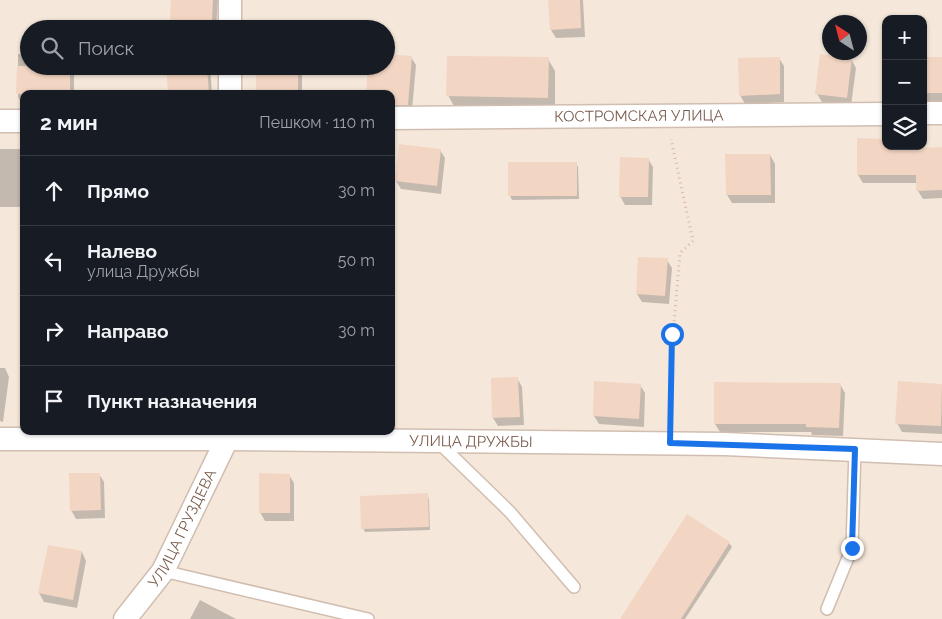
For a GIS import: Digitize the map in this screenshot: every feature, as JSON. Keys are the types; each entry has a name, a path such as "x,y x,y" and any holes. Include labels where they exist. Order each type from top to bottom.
{"street":[{"path":"230,0 230,20"},
{"path":"230,75 230,90"},
{"path":"927,113 942,113"},
{"name":"КОСТРОМСКАЯ УЛИЦА","path":"395,118 882,114"},
{"path":"0,121 20,121"},
{"name":"УЛИЦА ДРУЖБЫ","path":"0,439 227,435 437,441 670,443 942,454"},
{"name":"УЛИЦА ГРУЗДЕВА","path":"125,619 162,571 227,435"}],"lane":[{"path":"437,441 510,512 574,587"},
{"path":"828,609 852,548 855,449"},
{"path":"162,571 368,619"}],"path":[{"path":"666,116 693,241 680,253 672,334 670,443"}],"shaded area":[{"path":"0,0 942,0 942,619 0,619"}],"building":[{"path":"171,0 213,0 212,20 170,20"},
{"path":"548,0 580,0 581,28 550,30"},
{"path":"820,54 822,54 822,60 852,60 847,98 815,94"},
{"path":"395,55 412,56 408,105 395,105 395,90 366,90 367,75 395,75"},
{"path":"447,56 549,57 548,98 446,96"},
{"path":"780,57 780,94 739,96 738,58"},
{"path":"927,57 942,57 942,93 927,93"},
{"path":"17,66 20,66 20,75 70,75 70,90 20,90 20,94 16,94"},
{"path":"167,75 208,75 209,90 168,90"},
{"path":"256,75 298,75 298,90 256,90"},
{"path":"857,138 882,139 882,150 927,150 927,148 942,147 942,190 916,191 916,175 857,175"},
{"path":"399,144 441,149 437,186 395,181"},
{"path":"725,154 770,154 771,195 726,195"},
{"path":"620,157 649,158 648,197 619,197"},
{"path":"508,162 577,162 577,196 508,196"},
{"path":"638,257 668,258 665,296 636,294"},
{"path":"518,377 520,417 492,418 491,378"},
{"path":"594,381 641,384 639,419 593,416"},
{"path":"898,381 942,384 941,426 895,424"},
{"path":"714,382 841,383 839,428 806,427 806,424 714,424"},
{"path":"69,473 100,473 101,510 70,511"},
{"path":"259,473 290,474 290,513 259,513"},
{"path":"428,493 429,527 361,529 360,496"},
{"path":"687,514 730,542 681,619 620,619"},
{"path":"48,545 82,551 73,600 38,593"}],"route":[{"path":"672,334 670,443 855,449 852,548"}]}
